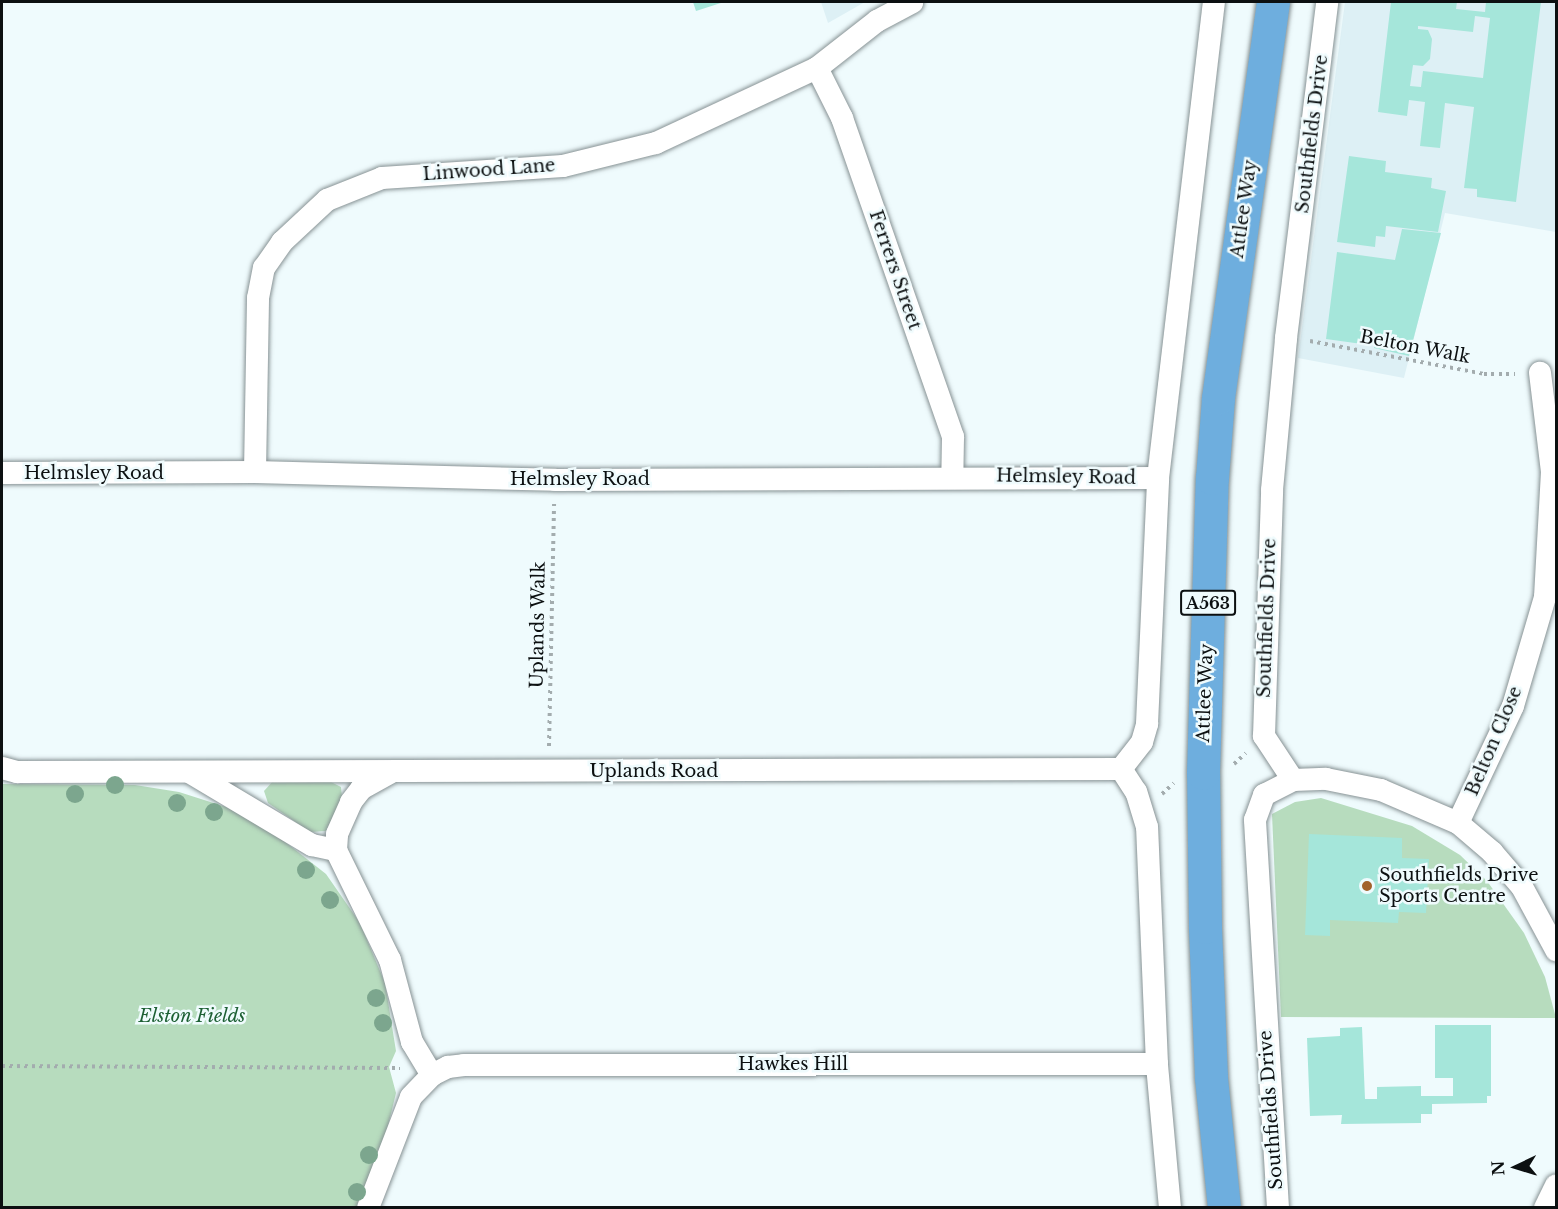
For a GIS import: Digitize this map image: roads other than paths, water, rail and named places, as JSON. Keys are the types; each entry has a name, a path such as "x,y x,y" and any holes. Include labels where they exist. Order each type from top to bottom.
{"highway":[{"name":"Attlee Way","path":"1224,1208 1211,1077 1205,916 1203,773 1212,478 1218,398 1273,2"}],"street":[{"name":"Linwood Lane","path":"255,472 258,298 264,268 282,242 327,200 381,178 506,172 616,155 699,125 817,68 877,21 912,2"},
{"path":"1170,1208 1157,1064 1148,827 1137,792 1121,769 1142,742 1147,724 1158,478 1214,2"},
{"name":"Southfields Drive","path":"1278,1208 1255,820 1264,795 1293,780 1264,736 1272,490 1286,338 1327,2"},
{"name":"Ferrers Street","path":"817,68 842,118 953,437 952,476"},
{"name":"Belton Close","path":"1458,823 1513,706 1545,597 1552,472 1540,373"},
{"name":"Helmsley Road","path":"2,473 255,472 555,480 952,476 1158,478"},
{"path":"2,768 17,772 188,770 312,845 336,850"},
{"name":"Uplands Road","path":"188,770 394,772 1121,769"},
{"path":"368,1208 411,1096 430,1071 403,1017 390,960 336,850 337,834 351,802 361,789 394,772"},
{"path":"1293,780 1326,779 1381,790 1458,823 1492,852 1522,886 1557,950"},
{"name":"Hawkes Hill","path":"430,1071 464,1065 1157,1064"},
{"path":"1545,1208 1557,1185"}],"place":[{"name":"Southfields Drive Sports Centre","path":"1367,886"}],"park label":[{"name":"Elston Fields","path":"192,1016"}]}
